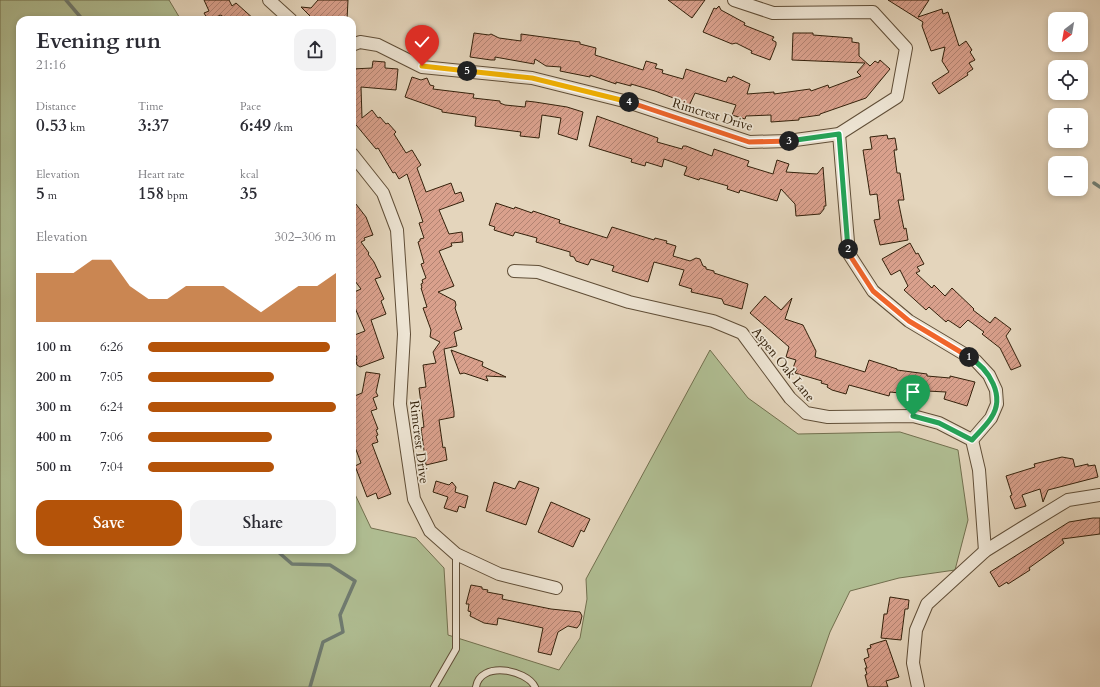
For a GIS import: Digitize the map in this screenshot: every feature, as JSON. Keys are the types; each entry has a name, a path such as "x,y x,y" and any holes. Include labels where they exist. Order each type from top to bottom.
{"street":[{"path":"269,0 287,16"},
{"name":"Rimcrest Drive","path":"356,44 360,42 378,45 422,66 539,80 628,102 749,142 788,142 839,134 897,97 906,48 873,12 773,13 734,0"},
{"path":"839,134 849,254 873,291 909,321 976,361 989,375 996,390 996,404 991,418 972,440 979,470 985,551"},
{"name":"Rimcrest Drive","path":"356,159 383,193 397,230 404,334 400,404 414,499 430,531 456,554 499,574 556,588"},
{"name":"Aspen Oak Lane","path":"514,271 538,272 629,302 713,320 742,333 790,398 806,413 828,417 913,416 939,423 972,440"},
{"path":"918,687 913,663 916,630 927,604 985,551 1068,500 1100,495"}],"lane":[{"path":"434,687 456,649 456,554"},
{"path":"476,687 481,677 491,670 510,671 525,677 535,687"}],"green space":[{"path":"0,0 169,0 179,16 16,16 16,554 356,554 356,496 371,528 416,538 444,568 448,635 559,670 580,638 587,599 586,579 710,350 748,398 798,434 900,432 958,450 968,520 955,570 899,578 850,591 830,632 811,687 0,687"}],"building":[{"path":"204,0 229,0 232,6 236,3 251,16 206,16 204,13 209,11"},
{"path":"318,0 348,0 347,16 310,16 301,7 311,8"},
{"path":"668,0 705,0 692,18"},
{"path":"888,0 929,0 918,17 942,9 943,14 948,12 959,46 966,41 972,50 970,52 975,60 969,63 973,69 967,73 968,75 939,94 932,83 949,72 942,61 945,47 931,51 922,26 923,22"},
{"path":"719,6 721,10 745,23 744,25 774,37 772,40 776,42 776,45 770,60 751,53 752,51 736,43 732,44 703,32 714,8 716,9"},
{"path":"474,33 491,34 499,38 521,41 521,34 580,42 580,44 596,48 595,55 643,70 646,61 657,64 655,68 663,70 662,73 683,79 686,69 726,82 728,77 732,78 733,76 750,84 747,94 774,92 774,94 810,89 811,91 828,85 829,88 861,76 857,72 865,63 792,60 793,33 813,33 813,35 852,38 852,42 859,43 859,56 870,66 875,61 878,63 880,60 890,69 866,98 820,115 799,118 799,120 771,122 771,115 746,116 745,119 732,115 736,105 695,93 689,106 675,102 676,99 655,91 631,84 631,86 616,82 616,84 590,75 590,77 560,71 561,67 546,66 535,59 534,64 495,57 495,60 491,60 470,57"},
{"path":"373,61 385,62 385,68 398,69 396,90 361,87 362,118 372,110 378,118 380,117 386,124 388,123 396,132 394,134 406,153 412,150 421,165 417,168 426,192 451,183 455,194 461,192 464,201 439,210 449,234 462,232 463,242 451,243 452,246 439,251 454,286 438,292 455,301 455,308 462,329 454,332 457,346 444,349 454,412 454,417 439,420 443,448 445,447 447,460 426,465 421,428 424,427 419,388 426,387 423,365 436,363 433,352 440,342 430,337 431,330 423,308 427,307 421,284 423,283 422,280 426,278 421,264 424,263 418,242 420,239 424,238 419,223 423,222 407,174 399,179 395,172 393,173 378,148 376,149 356,125 356,69 372,68"},
{"path":"412,77 421,80 427,78 430,85 434,86 433,89 474,94 473,98 500,101 500,103 505,105 525,107 526,101 567,107 583,112 577,140 558,134 561,118 542,115 539,138 520,136 521,132 475,126 476,117 442,112 442,110 405,97"},
{"path":"597,116 658,138 657,142 682,149 683,146 686,146 712,156 714,149 749,161 747,166 773,174 777,160 789,164 786,172 817,174 823,167 826,206 824,206 824,209 820,214 796,216 795,204 781,189 777,201 740,190 739,193 727,189 728,186 700,178 699,180 684,175 687,167 664,159 662,167 646,162 645,166 631,162 632,159 589,146"},
{"path":"887,135 888,139 895,138 897,150 894,150 897,173 900,173 904,200 898,200 904,229 906,228 908,240 880,245 874,220 880,219 877,194 870,195 863,150 872,149 870,137"},
{"path":"496,203 514,209 515,207 532,213 533,211 560,220 559,223 607,238 612,227 654,240 655,238 667,241 666,243 676,246 673,256 690,261 696,258 700,259 706,269 748,284 742,309 724,304 722,299 691,292 692,289 679,285 684,270 654,262 648,282 612,271 614,266 591,259 588,265 576,261 574,257 570,256 570,252 536,242 537,238 515,232 513,236 494,230 495,227 489,225"},
{"path":"356,204 366,217 373,235 364,238 365,240 361,242 369,253 368,254 374,262 381,277 375,279 384,299 381,301 386,314 371,320 384,358 360,367 357,365 356,361 356,334 365,331 356,310 356,291 361,289 356,282"},
{"path":"910,243 924,264 917,267 920,271 916,273 932,288 934,285 945,296 952,288 974,309 973,310 990,323 995,317 1011,329 1006,336 1021,366 1011,370 1000,348 982,334 984,332 968,320 960,328 948,320 946,322 929,307 926,310 904,290 908,286 900,270 891,275 882,259"},
{"path":"765,296 781,310 792,298 785,319 803,325 816,351 815,357 865,372 869,360 897,370 927,374 927,376 950,378 950,376 975,382 967,406 944,399 946,392 927,391 927,393 919,393 919,395 890,392 889,396 849,385 846,394 832,390 827,387 828,385 821,383 822,381 795,373 797,369 793,368 796,360 786,357 789,347 750,313"},
{"path":"451,350 483,362 482,366 506,377 486,376 488,381 464,373 460,374"},
{"path":"366,372 380,374 376,392 378,396 373,398 377,409 371,411 378,429 376,430 378,435 376,436 378,442 372,444 391,494 378,499 376,493 367,497 356,469 356,466 361,463 356,450 356,395 362,393"},
{"path":"1062,457 1073,459 1075,467 1088,464 1088,466 1095,465 1098,477 1048,490 1043,502 1040,489 1022,495 1026,506 1015,509 1010,496 1012,495 1006,476 1035,467 1034,464"},
{"path":"436,481 449,485 452,482 456,487 455,492 468,496 465,508 459,506 457,512 444,508 448,497 433,492"},
{"path":"519,481 539,488 526,525 486,511 494,482 515,489"},
{"path":"551,502 590,519 584,532 581,530 573,547 538,532"},
{"path":"1100,518 1100,534 1062,539 1064,543 1029,568 1030,570 1008,584 1007,582 999,587 990,572 1069,522"},
{"path":"471,585 482,587 482,589 488,590 487,592 503,595 502,599 551,609 580,612 582,616 580,624 577,628 568,626 558,632 551,655 538,652 543,628 498,618 497,625 484,623 470,616 471,612 468,611 469,604 466,604"},
{"path":"890,597 909,600 908,609 905,609 901,640 881,638 884,614 887,614"},
{"path":"886,640 899,677 886,681 888,687 868,687 865,675 867,674 865,668 867,668 864,659 869,657 867,649 871,648 870,645"}],"waterway":[{"path":"66,0 80,16"},
{"path":"1094,183 1100,187"},
{"path":"281,554 292,564 330,565 355,581 340,615 343,632 323,642 310,687"}],"route":[{"path":"422,66 532,78 628,102 749,142 788,142 839,134 849,254 873,291 909,321 976,361 989,375 996,390 996,404 991,418 972,440 939,423 913,416"}]}
